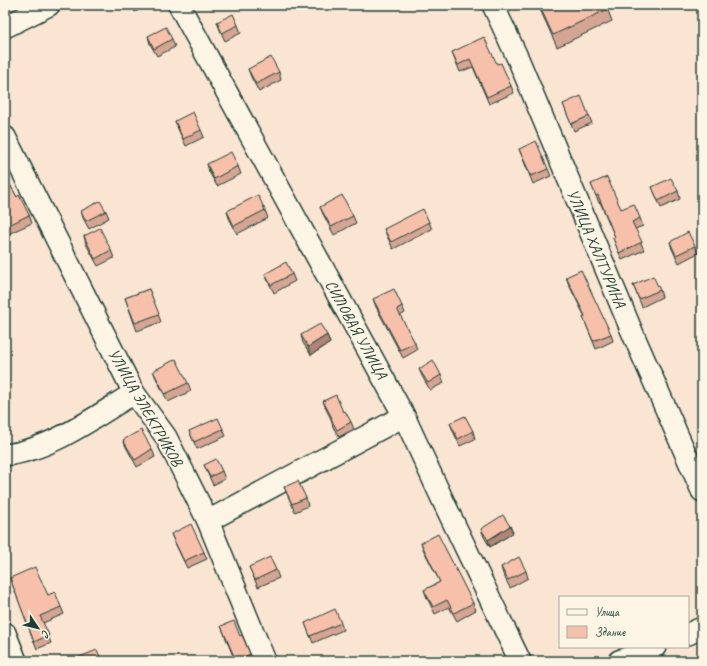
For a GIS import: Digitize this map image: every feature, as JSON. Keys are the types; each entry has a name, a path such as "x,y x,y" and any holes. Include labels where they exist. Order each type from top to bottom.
{"street":[{"path":"5,27 49,5"},
{"name":"СИЛОВАЯ УЛИЦА","path":"179,5 404,416 520,661"},
{"name":"УЛИЦА ХАЛТУРИНА","path":"493,5 519,61 633,334 702,491"},
{"name":"УЛИЦА ЭЛЕКТРИКОВ","path":"5,137 134,393 166,437 208,521 265,661"},
{"path":"5,455 33,449 57,440 134,393"},
{"path":"208,521 404,416"},
{"path":"689,634 702,628"},
{"path":"5,632 16,661"},
{"path":"619,661 652,648"}],"building":[{"path":"539,5 606,5 608,9 553,35"},
{"path":"233,14 238,25 222,33 217,22"},
{"path":"166,27 172,39 154,49 148,36"},
{"path":"484,37 497,64 501,63 511,86 487,97 470,59 458,65 452,52"},
{"path":"271,57 279,72 256,84 248,69"},
{"path":"581,96 589,116 571,124 563,104"},
{"path":"193,112 201,130 183,139 175,121"},
{"path":"536,141 548,169 531,176 519,149"},
{"path":"231,152 238,166 214,179 207,164"},
{"path":"5,176 17,197 19,195 29,215 5,227"},
{"path":"607,177 621,209 634,204 640,218 632,222 642,242 619,253 613,238 615,237 598,195 596,196 591,184"},
{"path":"671,178 678,191 658,201 652,187"},
{"path":"258,195 265,210 234,226 227,211"},
{"path":"342,195 353,216 331,227 320,207"},
{"path":"100,201 106,211 86,221 81,211"},
{"path":"423,209 429,222 391,242 384,229"},
{"path":"100,228 111,250 95,259 84,236"},
{"path":"688,232 695,246 676,255 670,242"},
{"path":"286,262 292,274 271,285 265,274"},
{"path":"581,270 611,334 593,341 583,317 585,316 566,277"},
{"path":"653,276 660,290 639,299 633,285"},
{"path":"149,289 159,314 135,323 125,298"},
{"path":"394,289 402,306 397,309 415,343 400,350 373,299"},
{"path":"320,324 327,335 308,347 301,335"},
{"path":"176,359 188,383 165,394 153,371"},
{"path":"433,360 441,375 428,383 419,369"},
{"path":"336,395 343,412 345,411 351,422 337,430 323,401"},
{"path":"465,416 473,431 458,439 450,423"},
{"path":"218,418 223,429 194,442 189,431"},
{"path":"141,430 152,449 135,460 123,440"},
{"path":"216,459 222,471 210,477 204,465"},
{"path":"298,481 306,498 292,504 284,487"},
{"path":"503,515 510,526 488,540 481,529"},
{"path":"191,524 204,552 184,561 171,534"},
{"path":"438,534 473,603 454,613 447,600 433,607 424,590 440,582 421,543"},
{"path":"270,557 276,570 255,580 249,567"},
{"path":"519,557 526,571 508,580 501,567"},
{"path":"35,567 48,595 55,592 61,607 40,616 49,635 34,642 10,578"},
{"path":"335,609 341,623 310,636 305,623"},
{"path":"234,621 250,654 246,656 247,661 236,661 221,626"},
{"path":"97,650 102,661 72,661 72,660"}]}
